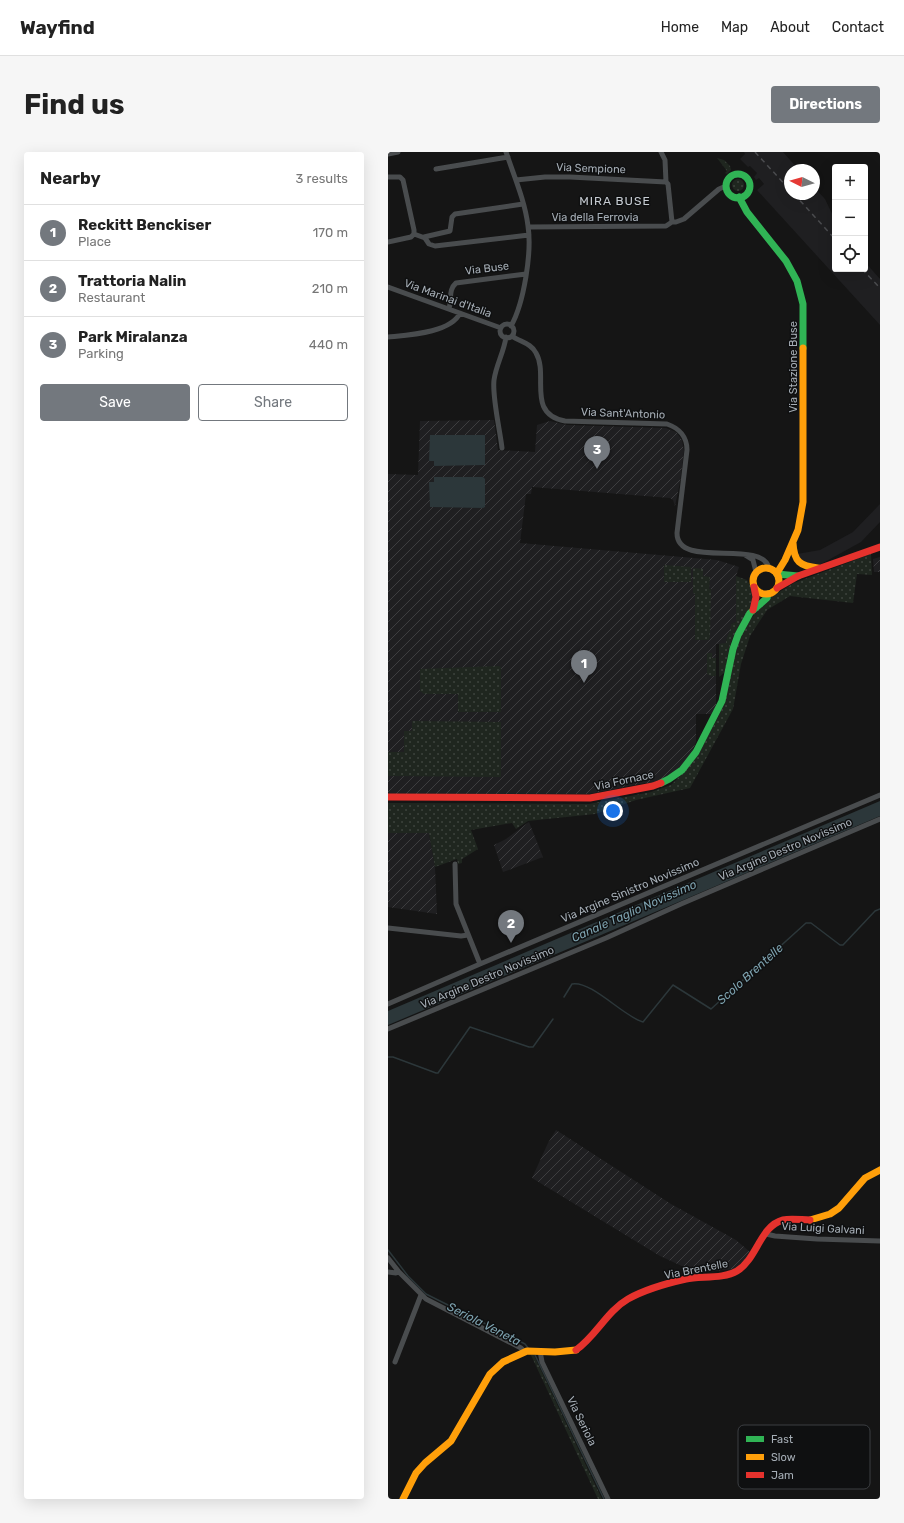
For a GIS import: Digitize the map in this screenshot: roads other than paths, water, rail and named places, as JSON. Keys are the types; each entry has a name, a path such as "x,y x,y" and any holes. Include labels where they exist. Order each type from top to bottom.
{"street":[{"path":"388,154 398,152"},
{"path":"661,152 665,160 666,182 668,184 672,222"},
{"path":"436,169 507,155 523,204 529,235 526,274 516,317 511,326"},
{"path":"735,174 742,174 747,178 750,184 748,191 744,196 739,197 730,194 726,186 729,178 735,174"},
{"path":"388,177 400,177 403,180 414,225 414,234"},
{"name":"Via Sempione","path":"516,180 563,177 666,182"},
{"name":"Via della Ferrovia","path":"528,227 666,226 672,222 684,219 719,189 726,186"},
{"name":"Via Stazione Buse","path":"739,197 743,207 791,268 799,284 804,304 804,489 801,517 793,542 787,553 781,561 769,568"},
{"path":"424,238 450,231 452,217 455,214 523,204"},
{"path":"414,234 424,238 429,244 434,246 529,235"},
{"path":"388,242 411,237 414,234"},
{"name":"Via Buse","path":"449,309 450,291 456,282 526,274"},
{"name":"Via Marinai d'Italia","path":"388,287 501,328"},
{"path":"388,337 426,332 440,328 458,318 460,313"},
{"path":"505,325 511,326 514,330 512,336 506,337 501,333 501,328 505,325"},
{"name":"Via Sant'Antonio","path":"512,336 529,345 538,355 540,365 541,400 546,410 554,417 565,421 667,424 679,431 685,440 687,450 677,533 680,543 684,548 690,550 751,555 761,558 769,568"},
{"path":"502,448 494,387 495,375 502,356 506,337"},
{"path":"793,542 793,553 800,564 807,567 822,568"},
{"path":"798,576 777,573 769,568 763,568 756,572 753,579 754,587 760,593 768,594 798,576 880,548"},
{"name":"Via Stazione Buse","path":"777,573 785,560 787,553"},
{"path":"744,555 753,560 756,572"},
{"path":"777,573 779,581 777,588"},
{"name":"Via Fornace","path":"753,610 756,597 754,587"},
{"name":"Via Fornace","path":"388,797 590,798 653,786 669,780 682,770 693,757 718,711 735,642 743,624 753,610 767,598 768,594"},
{"name":"Via Argine Sinistro Novissimo","path":"388,1004 880,795"},
{"name":"Via Argine Destro Novissimo","path":"388,1029 606,938 681,904 880,819"},
{"path":"455,864 456,904 480,964"},
{"path":"388,928 461,936 468,935"},
{"name":"Via Brentelle","path":"403,1499 418,1470 451,1441 494,1370 503,1362 531,1351 569,1352 580,1348 617,1307 632,1297 658,1287 686,1279 736,1272 747,1263 771,1226 779,1221 811,1220 830,1214 839,1208 865,1178 880,1170"},
{"name":"Via Luigi Galvani","path":"766,1234 817,1239 880,1241"},
{"path":"388,1258 421,1295 436,1305 521,1348 531,1351"},
{"path":"388,1272 396,1274 399,1272"},
{"path":"395,1362 421,1295"},
{"name":"Via Seriola","path":"531,1351 542,1362 608,1499"}],"water":[{"path":"430,435 485,435 485,465 434,466 434,461 429,461"},
{"path":"434,477 483,477 485,479 485,507 430,507 429,482 434,482"},
{"name":"Canale Taglio Novissimo","path":"880,801 880,816 388,1025 388,1011"}],"waterway":[{"name":"Scolo Brentelle","path":"564,997 572,984 580,984 598,993 635,1019 643,1022 673,985 711,1009 806,923 811,923 840,945 843,945 875,911 880,909"},
{"name":"Scolo Brentelle","path":"388,1057 393,1057 438,1073 470,1027 529,1047 533,1047 553,1019"},
{"name":"Seriola Veneta","path":"388,1250 408,1276 426,1294 525,1344 529,1349"},
{"name":"Seriola Veneta","path":"535,1355 604,1499"}],"railway":[{"path":"755,152 784,183"},
{"path":"799,200 832,236"},
{"path":"865,272 880,288"}],"place":[{"name":"Park Miralanza","path":"597,469"},
{"name":"Reckitt Benckiser","path":"584,683"},
{"name":"Trattoria Nalin","path":"511,943"}],"district":[{"name":"MIRA BUSE","path":"615,201"}]}
